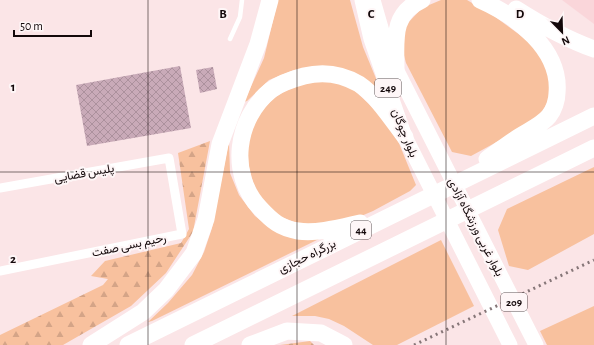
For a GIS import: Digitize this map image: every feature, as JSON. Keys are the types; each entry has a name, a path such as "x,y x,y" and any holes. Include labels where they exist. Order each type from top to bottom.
{"highway":[{"path":"92,345 143,312 166,290 194,253 206,219 220,144 258,44 270,0"},
{"path":"396,69 398,23 405,11 422,0"},
{"path":"472,176 474,168 514,140 542,123 550,115 557,97 558,84 556,70 550,56 540,43 508,16 480,0"},
{"path":"502,0 540,24 575,42 594,49"},
{"path":"390,216 339,228 318,230 298,231 272,222 256,204 248,191 242,176 239,146 245,124 255,107 272,90 293,79 316,73 340,75 360,85 378,101 404,137"},
{"name":"بزرگراه حجازی","path":"128,345 594,116"},
{"name":"44","path":"193,345 594,148"},
{"path":"250,345 287,331 321,333 344,345"}],"main road":[{"name":"بلوار چوگان","path":"362,0 371,39 404,137 476,277"},
{"name":"بلوار چوگان","path":"373,0 386,45 396,69 443,160"},
{"name":"بلوار غربی ورزشگاه آزادی","path":"443,160 534,341"},
{"name":"209","path":"476,277 510,345"}],"street":[{"name":"پلیس قضایی","path":"0,188 169,158"},
{"name":"رحیم بسی صفت","path":"0,271 182,234 169,158"}],"lane":[{"path":"230,39 240,17 242,0"}],"shaded area":[{"path":"562,0 594,0 594,24"}],"green space":[{"path":"278,0 350,0 363,47 382,93 379,93 330,66 294,70 269,80 247,101 244,102 264,58"},
{"path":"441,0 467,0 494,16 532,44 549,66 555,90 537,120 471,156 452,152 406,63 401,44 406,25 422,8"},
{"path":"319,81 335,81 354,90 383,117 396,136 416,185 410,191 373,211 354,219 325,227 300,224 278,216 257,197 246,156 248,142 254,125 262,110 274,98 285,91 303,84"},
{"path":"210,141 193,232 166,273 131,306 63,345 0,345 0,335 103,285 108,279 91,276 105,261 181,243 189,229 178,153"},
{"path":"229,141 230,173 239,195 255,216 273,230 321,238 148,322 168,303 192,275 204,252 212,228"},
{"path":"594,167 594,234 528,270 509,266 498,230 507,209"},
{"path":"441,240 474,306 397,345 373,345 344,326 329,319 315,316 292,316"},
{"path":"594,306 594,345 547,345 540,331"},
{"path":"310,341 314,345 280,345"}],"building":[{"path":"180,66 191,128 87,146 76,85"},
{"path":"213,67 217,89 200,93 196,70"}],"railway":[{"path":"414,345 594,260"}]}
